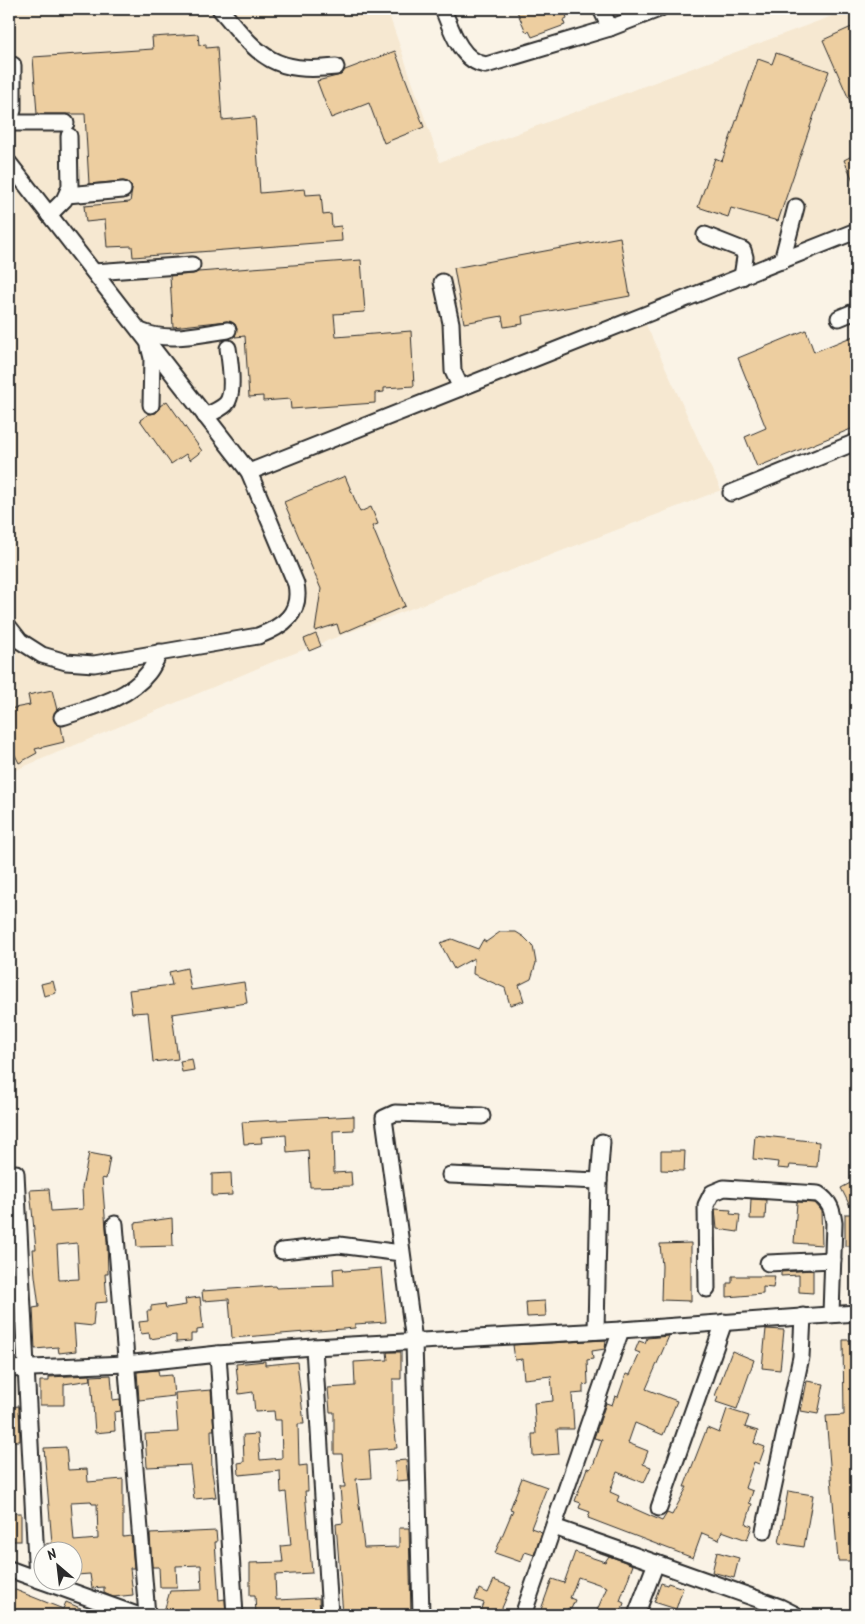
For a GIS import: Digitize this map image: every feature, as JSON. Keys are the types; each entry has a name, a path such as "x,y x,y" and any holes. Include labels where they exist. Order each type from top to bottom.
{"street":[{"path":"220,9 258,51 276,64 300,69 336,67"},
{"path":"443,9 453,35 464,51 474,61 486,65 610,28 659,9"},
{"path":"601,9 610,28"},
{"path":"13,65 13,110 9,123 68,130 70,187 67,195 49,215"},
{"path":"9,162 248,472 296,584 299,596 295,608 286,621 274,630 258,636 94,664 66,662 42,655 20,641 9,628"},
{"path":"67,195 123,190"},
{"path":"782,261 796,207"},
{"path":"248,472 856,231"},
{"path":"705,235 743,250 742,277"},
{"path":"94,272 192,265"},
{"path":"442,282 450,324 453,371 461,388"},
{"path":"839,318 856,311"},
{"path":"144,337 169,338 228,330"},
{"path":"144,337 152,358 151,405"},
{"path":"205,416 226,405 228,401 231,376 228,348"},
{"path":"730,492 856,442"},
{"path":"62,717 129,692 149,673 160,652"},
{"path":"421,1615 414,1341 384,1118 395,1113 482,1116"},
{"path":"596,1331 599,1181 602,1142"},
{"path":"16,1173 26,1368 39,1542"},
{"path":"450,1175 599,1181"},
{"path":"707,1288 706,1205 712,1194 724,1188 818,1194 827,1200 832,1209 834,1223 831,1314"},
{"path":"115,1224 147,1615"},
{"path":"282,1251 339,1245 402,1253"},
{"path":"768,1263 833,1260"},
{"path":"9,1369 125,1364 218,1354 314,1347 621,1330 856,1313"},
{"path":"764,1531 801,1357 803,1316"},
{"path":"659,1508 724,1322"},
{"path":"523,1615 621,1330"},
{"path":"314,1347 330,1615"},
{"path":"218,1354 235,1615"},
{"path":"554,1527 780,1607 796,1615"},
{"path":"636,1615 656,1563"},
{"path":"9,1569 32,1577"},
{"path":"74,1592 136,1615"}],"shaded area":[{"path":"9,9 387,9 440,162 851,9 856,9 856,226 639,309 721,490 282,658 11,772 9,761"}],"building":[{"path":"516,9 564,9 567,18 563,20 565,25 532,37 529,31 526,32"},
{"path":"856,25 856,115 823,40"},
{"path":"198,34 199,45 206,44 206,48 217,47 222,120 255,117 260,193 305,189 306,195 321,194 323,215 331,214 332,227 341,226 342,241 133,257 132,246 107,247 105,220 86,222 84,206 130,202 132,189 128,182 123,181 89,184 85,114 37,114 33,57 153,49 152,37"},
{"path":"395,51 424,127 384,143 369,103 331,118 317,81 341,75 345,70"},
{"path":"776,53 829,71 778,221 731,208 728,217 698,207 715,158 722,161 758,59 772,64"},
{"path":"856,154 856,187 844,160"},
{"path":"620,237 630,296 522,316 523,324 504,327 502,316 464,323 454,268"},
{"path":"361,260 365,312 334,314 336,337 411,331 414,386 384,388 384,392 375,393 375,403 291,409 290,399 263,401 263,396 249,397 245,336 235,337 237,329 235,324 227,321 173,327 170,276 198,272"},
{"path":"806,330 814,352 856,335 856,427 757,467 745,437 766,428 738,358"},
{"path":"167,401 202,451 190,460 186,454 171,464 140,420 149,414 156,413 160,406"},
{"path":"345,476 360,512 371,507 378,524 372,526 405,606 340,634 337,624 315,631 321,589 284,502"},
{"path":"316,634 321,646 309,651 304,639"},
{"path":"52,690 57,710 53,719 61,726 64,742 35,749 37,753 19,763 9,743 9,709 30,705 28,695"},
{"path":"500,932 516,932 524,937 533,946 536,963 531,979 519,985 524,1001 510,1005 505,988 473,974 474,958 454,969 440,943 452,939 478,949 483,940 486,942"},
{"path":"187,968 191,990 244,982 247,1003 172,1014 178,1059 153,1062 148,1012 132,1013 129,990 172,985 169,972"},
{"path":"53,981 56,993 44,996 41,984"},
{"path":"192,1059 194,1070 182,1072 180,1061"},
{"path":"354,1116 354,1130 333,1131 334,1173 351,1172 352,1186 310,1187 308,1150 287,1152 286,1135 261,1137 262,1143 244,1144 242,1122"},
{"path":"755,1135 819,1142 817,1167 790,1165 789,1169 777,1168 778,1162 753,1159"},
{"path":"661,1151 685,1151 684,1171 661,1170"},
{"path":"89,1153 110,1157 106,1179 102,1178 107,1241 108,1274 105,1274 107,1302 95,1303 93,1326 74,1324 76,1351 59,1353 58,1347 35,1349 33,1308 39,1307 35,1276 33,1249 36,1249 30,1190 49,1189 51,1211 83,1209 82,1188","holes":["77,1243 79,1279 59,1280 57,1245"]},
{"path":"231,1173 232,1195 212,1196 212,1174"},
{"path":"856,1180 856,1246 845,1246 845,1214 854,1214 841,1188"},
{"path":"751,1199 766,1200 765,1219 750,1219"},
{"path":"797,1202 815,1203 821,1210 822,1245 794,1243"},
{"path":"715,1209 731,1210 730,1214 740,1215 738,1232 717,1229"},
{"path":"172,1218 173,1246 137,1247 135,1223"},
{"path":"691,1243 691,1301 661,1300 662,1266 660,1244"},
{"path":"343,1268 344,1271 381,1268 386,1322 355,1324 355,1328 232,1338 229,1299 203,1301 202,1291 275,1286 276,1288 334,1286 333,1269"},
{"path":"813,1270 813,1293 799,1292 799,1275 781,1276 781,1272"},
{"path":"732,1276 775,1276 773,1288 763,1287 763,1294 727,1297 727,1283 732,1283"},
{"path":"200,1297 203,1329 197,1330 197,1334 191,1334 191,1341 176,1342 176,1335 150,1339 149,1333 141,1334 139,1322 148,1321 147,1311 151,1311 151,1306 165,1304 166,1308 186,1305 185,1299"},
{"path":"545,1301 546,1316 527,1317 526,1302"},
{"path":"766,1329 784,1330 780,1370 762,1368"},
{"path":"669,1336 646,1389 677,1401 663,1435 635,1423 628,1443 648,1451 643,1464 651,1467 644,1483 617,1472 610,1492 619,1496 617,1501 662,1521 667,1513 672,1515 687,1487 684,1487 707,1428 719,1433 727,1409 749,1416 745,1427 758,1431 754,1443 765,1447 759,1464 754,1462 745,1488 753,1491 749,1503 752,1504 746,1524 752,1526 747,1540 722,1531 719,1540 702,1533 693,1558 588,1518 590,1512 579,1508 581,1503 575,1501 587,1468 590,1469 594,1463 602,1440 594,1438 606,1403 612,1405 615,1396 618,1397 626,1374 630,1375 640,1353 635,1351 639,1341 645,1343 647,1338"},
{"path":"606,1340 605,1349 592,1351 593,1359 587,1360 588,1384 583,1385 583,1393 572,1394 574,1429 557,1429 559,1454 533,1456 532,1434 536,1434 534,1403 553,1401 551,1376 524,1379 522,1359 515,1360 513,1345"},
{"path":"843,1340 856,1340 856,1561 838,1561 826,1416 844,1415"},
{"path":"732,1351 754,1360 737,1409 716,1402 718,1397 715,1396"},
{"path":"387,1352 401,1352 401,1379 393,1379 393,1417 397,1448 369,1450 371,1478 356,1479 364,1548 399,1547 399,1528 409,1528 411,1615 343,1615 336,1524 343,1523 340,1487 345,1487 342,1454 334,1454 334,1412 330,1412 328,1388 355,1386 354,1362 388,1360"},
{"path":"265,1361 265,1365 297,1362 304,1424 298,1424 299,1466 307,1465 308,1491 305,1491 312,1573 275,1575 276,1600 319,1598 320,1615 256,1615 255,1595 250,1595 250,1563 283,1562 281,1546 291,1545 286,1492 281,1493 280,1471 239,1475 238,1463 244,1462 243,1435 258,1434 260,1460 282,1458 281,1420 275,1420 274,1411 255,1412 253,1392 239,1394 236,1364"},
{"path":"158,1370 159,1376 172,1375 174,1396 139,1400 137,1372"},
{"path":"90,1375 91,1380 64,1384 64,1405 40,1405 40,1381 49,1381 49,1377"},
{"path":"111,1375 113,1400 120,1399 121,1411 114,1412 115,1431 95,1433 91,1376"},
{"path":"807,1381 824,1384 818,1414 801,1411"},
{"path":"211,1390 214,1430 211,1430 212,1472 216,1497 194,1499 190,1465 147,1467 145,1434 178,1432 175,1393"},
{"path":"19,1406 20,1441 9,1441 9,1407"},
{"path":"66,1447 68,1470 87,1469 88,1482 123,1479 123,1537 131,1536 134,1568 130,1568 133,1595 113,1597 104,1593 104,1587 92,1588 90,1574 82,1575 82,1542 52,1542 44,1448","holes":["91,1501 92,1504 97,1504 98,1539 74,1541 71,1502"]},
{"path":"406,1460 408,1480 396,1481 395,1461"},
{"path":"522,1478 547,1487 531,1528 542,1532 534,1555 525,1552 521,1562 495,1553 513,1510 510,1509"},
{"path":"788,1491 813,1495 804,1547 779,1543"},
{"path":"9,1513 21,1513 21,1541 9,1541"},
{"path":"216,1531 219,1600 225,1599 226,1615 180,1615 164,1611 170,1591 202,1590 201,1565 176,1566 177,1587 160,1587 159,1567 152,1567 150,1534"},
{"path":"575,1552 605,1562 609,1556 633,1565 620,1601 624,1603 620,1615 595,1615 607,1587 578,1577 570,1598 575,1600 571,1609 568,1608 565,1615 539,1615 552,1579 564,1583"},
{"path":"717,1552 739,1558 734,1578 712,1572"},
{"path":"494,1580 511,1587 499,1615 480,1615 484,1603 475,1600 479,1589 488,1593"},
{"path":"661,1583 667,1585 668,1583 683,1588 676,1609 654,1602"},
{"path":"13,1589 63,1609 66,1602 97,1615 20,1615 9,1611 9,1599"}]}
